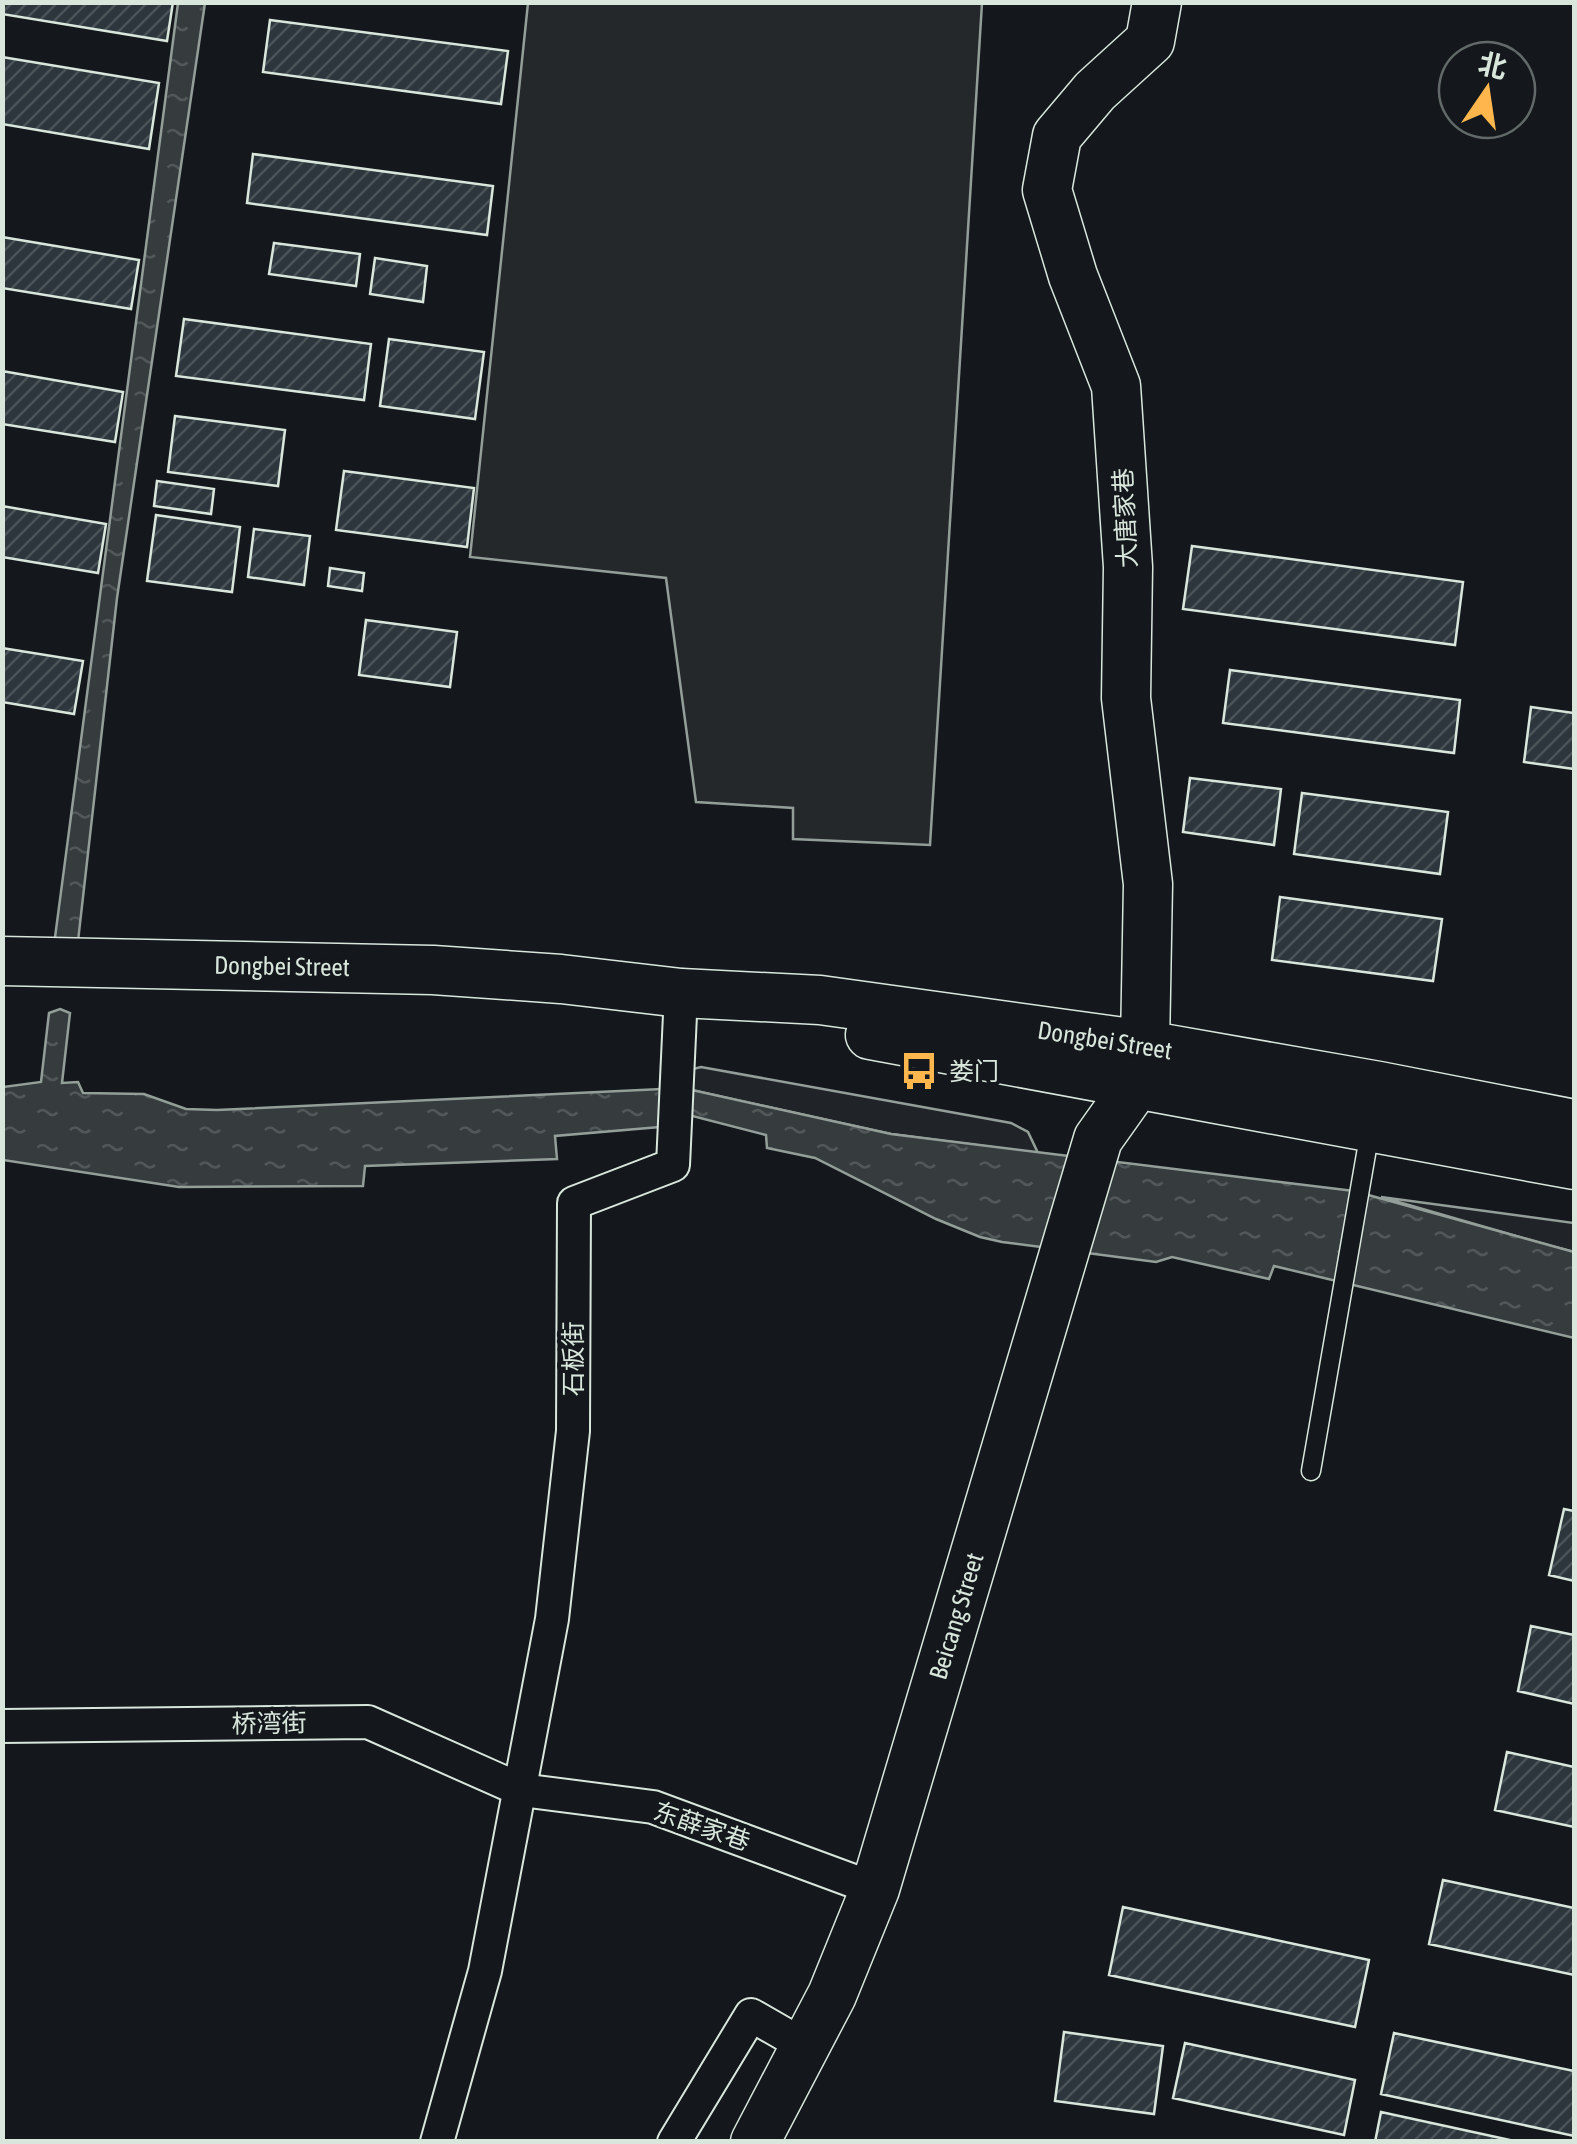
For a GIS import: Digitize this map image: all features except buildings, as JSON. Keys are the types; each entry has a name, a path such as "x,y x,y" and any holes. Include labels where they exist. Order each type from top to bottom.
{"main road":[{"name":"大唐家巷","path":"1141,1065 1148,884 1126,698 1128,568 1116,386 1073,276 1047,190 1057,136 1095,91 1150,42 1157,2"},
{"name":"Dongbei Street","path":"2,961 433,970 560,978 681,993 877,1036 1379,1086 1522,1135"},
{"name":"Dongbei Street","path":"1141,1065 1371,1126 1522,1135"},
{"name":"Beicang Street","path":"755,2142 832,1995 876,1889 1098,1138 1141,1065"},
{"path":"1522,1135 1574,1124"},
{"path":"1522,1135 1574,1166"}],"street":[{"name":"石板街","path":"521,1790 552,1618 572,1431 574,1203 673,1165 681,993"},
{"name":"桥湾街","path":"2,1726 368,1722 521,1790"},
{"name":"东薛家巷","path":"521,1790 653,1806 876,1889"},
{"path":"438,2142 485,1970 521,1790"},
{"path":"674,2142 751,2015 805,2046"}],"lane":[{"path":"1311,1471 1371,1126"}],"shaded area":[{"path":"528,3 982,3 930,845 793,839 793,808 696,802 666,578 470,557"},
{"path":"701,1067 1011,1123 1028,1132 1038,1153 891,1134 687,1089 693,1069"},
{"path":"1381,1197 1574,1223 1574,1252 1551,1246"}],"water":[{"path":"178,3 205,3 117,598 77,950 54,945"},
{"path":"60,1009 70,1013 62,1083 78,1082 83,1093 144,1094 186,1109 683,1088 891,1134 1354,1191 1574,1252 1574,1338 1274,1266 1269,1279 1172,1257 1156,1262 980,1237 815,1158 767,1148 766,1135 685,1114 660,1127 555,1136 557,1159 365,1166 363,1186 179,1187 3,1160 3,1087 41,1082 49,1013"}],"place":[{"name":"娄门","path":"919,1071"}]}
